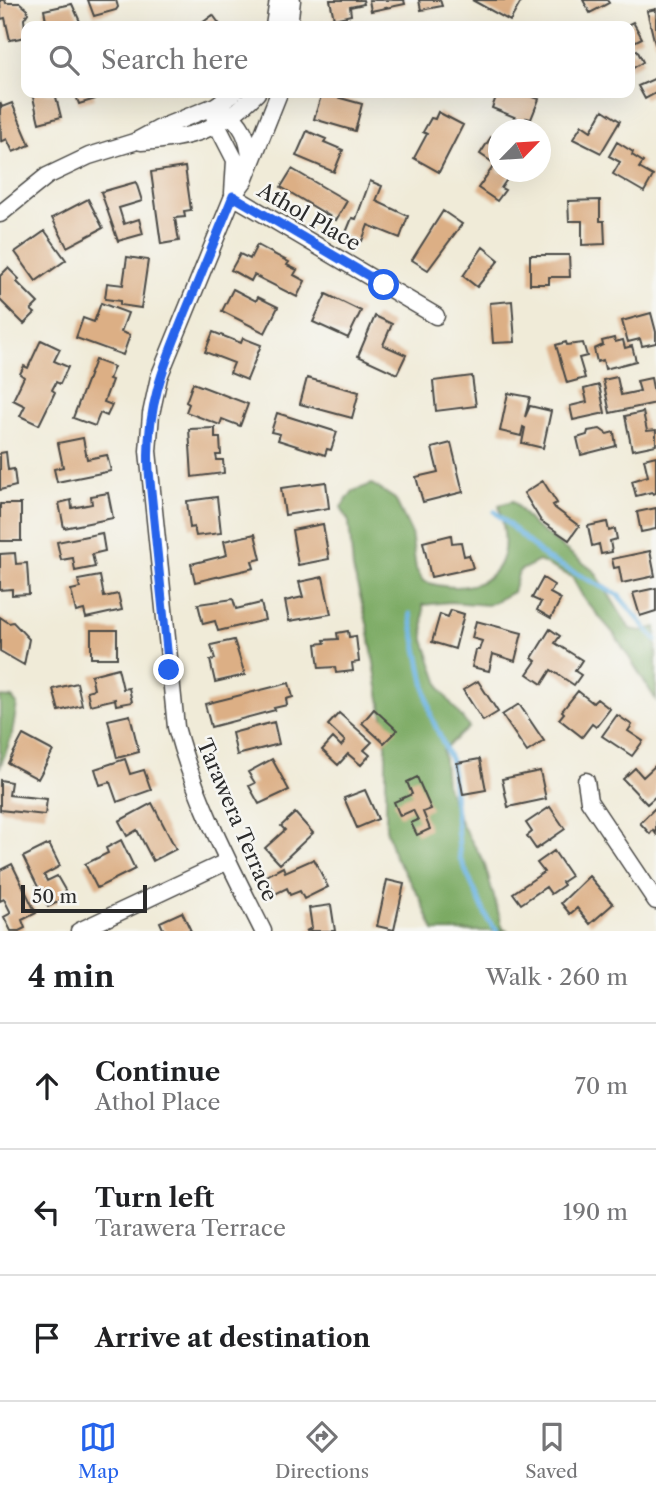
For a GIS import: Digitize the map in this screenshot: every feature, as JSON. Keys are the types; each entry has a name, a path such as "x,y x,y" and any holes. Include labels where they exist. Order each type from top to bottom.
{"street":[{"path":"275,21 278,0"},
{"path":"290,21 292,0"},
{"path":"0,214 47,176 89,156 134,142 160,128 215,106 227,98"},
{"path":"134,142 190,136 232,116 252,98"},
{"name":"Tarawera Terrace","path":"263,931 228,861 186,764 176,727 148,451 151,414 159,377 233,196 244,181 277,98"},
{"path":"215,106 240,124 247,139 250,162"},
{"name":"Tarawera Terrace","path":"215,106 217,125 235,160 233,196"},
{"name":"Athol Place","path":"233,196 436,316"},
{"path":"586,781 589,801 656,901"},
{"path":"79,931 228,861"}],"green space":[{"path":"372,484 395,499 411,532 416,569 423,581 461,587 473,585 493,573 504,550 499,505 513,501 532,524 595,572 630,629 642,631 656,627 656,700 615,635 584,599 572,577 539,561 519,571 513,592 488,605 450,602 423,605 424,640 441,690 469,727 443,750 446,784 462,825 484,862 503,929 508,931 434,931 420,898 394,855 386,828 386,735 368,627 353,569 349,522 341,507 353,491"},
{"path":"0,697 12,698 17,704 12,735 0,768"}],"building":[{"path":"0,0 20,3 27,9 24,21 21,21 21,38 10,40 5,18 1,19"},
{"path":"88,0 116,0 118,7 116,10 94,16"},
{"path":"330,0 363,0 364,4 350,7 351,15 334,19"},
{"path":"369,0 404,0 405,4 371,11"},
{"path":"419,0 440,0 442,6 421,10"},
{"path":"472,0 522,0 510,21"},
{"path":"583,0 607,0 609,3 590,13"},
{"path":"72,4 80,21 46,21 44,10"},
{"path":"656,9 656,44 655,44 647,11"},
{"path":"213,15 217,21 205,21"},
{"path":"635,26 642,38 635,42"},
{"path":"637,50 643,62 635,67"},
{"path":"656,78 656,93 645,99 638,86"},
{"path":"33,98 56,98 61,117 39,123"},
{"path":"77,98 95,98 95,99 79,104"},
{"path":"320,98 340,98 362,104 355,131 314,119"},
{"path":"496,98 539,99 531,119 517,118 492,108"},
{"path":"0,102 2,107 12,103 30,145 13,152 7,139 1,142"},
{"path":"603,110 620,121 601,153 573,139 582,125 591,131"},
{"path":"438,112 463,125 439,172 414,158 427,134 423,132"},
{"path":"307,131 343,150 334,172 296,156"},
{"path":"488,142 488,159 480,154"},
{"path":"617,142 643,162 639,168 653,176 644,192 613,174 620,162 609,156"},
{"path":"185,167 191,210 184,211 185,217 175,218 179,241 161,244 151,172"},
{"path":"292,169 347,201 336,220 281,187"},
{"path":"488,174 488,182 505,182 501,188 505,190 497,201 478,188"},
{"path":"370,181 382,186 376,201 408,216 400,238 368,225 362,241 345,235 352,218 356,219"},
{"path":"136,182 142,201 119,208 124,224 139,219 143,234 118,241 101,192"},
{"path":"88,199 103,228 67,247 52,218"},
{"path":"600,200 600,221 604,221 605,244 582,245 582,221 569,221 568,201"},
{"path":"443,211 462,224 428,270 412,260"},
{"path":"45,231 66,260 36,281 15,252"},
{"path":"257,245 289,262 287,265 297,270 294,275 305,281 297,297 254,275 251,281 231,270 240,254 250,259"},
{"path":"483,247 499,260 477,287 463,276"},
{"path":"530,255 569,255 570,277 549,277 549,284 530,284"},
{"path":"127,257 148,260 141,308 120,305 120,301 105,299 107,283 123,285"},
{"path":"8,268 19,279 17,282 38,303 31,310 35,313 24,324 0,300 0,276"},
{"path":"233,289 256,301 258,297 278,307 265,333 222,311"},
{"path":"326,294 361,311 348,338 313,322"},
{"path":"512,301 515,342 493,343 490,303"},
{"path":"101,303 128,313 121,332 130,335 123,355 76,338 83,318 94,322"},
{"path":"651,313 656,343 642,346 640,339 628,342 622,321"},
{"path":"375,316 392,324 383,345 406,355 397,374 358,356"},
{"path":"213,332 241,343 243,338 261,345 247,380 230,373 234,363 205,352"},
{"path":"614,338 615,342 623,340 625,348 632,346 636,361 605,369 603,360 597,362 594,349 603,345 602,341"},
{"path":"41,340 60,349 54,361 68,367 60,384 56,382 52,390 55,392 39,425 20,416 25,406 13,400 24,377 20,374 24,366 28,368"},
{"path":"566,342 567,345 583,343 587,356 579,358 585,378 567,383 556,345"},
{"path":"95,360 114,367 104,402 112,405 107,416 100,413 95,426 73,418"},
{"path":"472,376 476,406 436,411 433,381"},
{"path":"617,377 621,395 640,391 637,381 651,378 656,403 610,413 603,380"},
{"path":"307,378 359,392 352,418 300,404"},
{"path":"193,383 248,404 240,426 222,419 220,425 186,412 189,404 186,402"},
{"path":"599,385 605,413 573,420 570,406 587,402 584,389"},
{"path":"508,393 530,397 525,417 530,406 551,411 543,448 522,443 523,427 521,436 500,431"},
{"path":"643,412 647,431 656,430 656,445 632,450 625,416"},
{"path":"277,413 337,432 331,450 327,449 325,455 278,440 280,434 271,432"},
{"path":"215,428 215,438 220,438 221,455 216,455 217,460 223,460 224,473 192,477 189,429"},
{"path":"600,429 607,434 614,432 616,446 581,455 577,438 587,435 588,431"},
{"path":"83,438 87,459 107,455 111,471 57,482 54,469 63,467 58,443"},
{"path":"451,443 463,492 423,502 416,477 438,472 432,448"},
{"path":"6,452 8,470 14,469 16,486 0,490 0,453"},
{"path":"656,456 656,493 636,496 632,481 648,476 644,459"},
{"path":"543,481 557,503 553,505 555,508 579,526 569,540 541,521 524,493"},
{"path":"326,482 329,508 285,515 281,488"},
{"path":"108,493 113,518 64,528 59,503 71,500 72,508 92,504 91,496"},
{"path":"217,497 221,533 196,536 194,527 190,528 187,501"},
{"path":"0,504 21,504 21,541 0,541"},
{"path":"656,508 656,529 641,532 637,512"},
{"path":"607,522 609,531 615,529 617,539 610,541 612,552 601,554 599,544 592,546 588,526"},
{"path":"323,524 329,559 298,565 292,530"},
{"path":"102,533 105,551 92,554 95,567 75,571 73,558 61,560 57,542"},
{"path":"255,534 261,559 252,561 254,568 195,582 191,564 227,555 224,541"},
{"path":"451,535 452,543 461,542 464,556 469,555 473,568 431,577 423,542"},
{"path":"650,551 655,576 622,583 619,567 614,568 612,559"},
{"path":"15,553 16,564 27,563 29,594 12,595 12,589 0,590 0,554"},
{"path":"100,576 104,597 118,594 122,610 86,618 84,610 76,612 71,590 80,588 78,580"},
{"path":"323,577 331,614 289,621 285,601 303,597 299,582"},
{"path":"543,578 554,585 550,593 561,599 551,618 537,610 541,602 532,598"},
{"path":"656,588 656,611 640,616 633,593"},
{"path":"233,599 236,609 261,603 265,620 218,631 215,621 203,624 198,604"},
{"path":"451,610 464,614 455,649 432,642 440,614 448,617"},
{"path":"0,617 9,623 13,622 29,639 24,665 0,651"},
{"path":"476,621 522,633 515,661 493,654 489,671 472,667 476,650 479,650 482,641 472,638"},
{"path":"550,629 560,636 555,643 582,660 575,671 581,675 574,685 551,670 542,684 527,674 536,661 532,658"},
{"path":"91,630 117,630 117,658 91,658"},
{"path":"348,631 349,637 356,636 359,662 352,663 353,671 336,673 335,667 319,668 316,644 325,643 324,640 338,639 337,633"},
{"path":"234,640 245,675 215,682 210,660 215,659 211,645"},
{"path":"118,668 123,689 129,688 132,702 116,705 115,699 90,705 87,691 94,689 91,675"},
{"path":"478,681 498,712 483,721 463,690"},
{"path":"77,683 82,705 59,711 53,689"},
{"path":"289,683 293,697 286,699 287,705 211,727 205,704"},
{"path":"578,691 593,703 597,699 610,709 596,727 592,724 582,737 559,719"},
{"path":"519,704 544,741 527,752 502,715"},
{"path":"374,709 397,730 384,743 362,723"},
{"path":"339,713 372,742 364,750 370,755 361,765 348,754 338,765 322,750 333,738 341,746 345,741 328,725"},
{"path":"130,715 139,752 117,758 108,720"},
{"path":"617,715 632,725 628,731 643,741 632,756 602,736"},
{"path":"274,722 279,744 237,755 232,733"},
{"path":"23,735 53,751 38,779 8,763"},
{"path":"125,759 130,774 144,770 151,790 117,802 110,782 100,785 95,769"},
{"path":"272,759 289,790 259,804 249,786 255,783 248,772"},
{"path":"480,759 486,790 463,794 457,763"},
{"path":"656,765 656,796 647,804 623,779 635,768 643,777"},
{"path":"540,771 546,799 508,807 502,779"},
{"path":"417,777 431,809 423,812 430,829 417,835 411,823 418,820 413,810 400,816 394,802 412,794 407,782"},
{"path":"0,780 11,782 9,795 47,799 45,815 0,810"},
{"path":"365,790 378,819 357,828 344,798"},
{"path":"152,803 176,849 153,861 137,830 127,836 119,821"},
{"path":"550,807 565,829 536,849 527,836 532,832 526,823"},
{"path":"656,807 656,834 653,830 650,834 640,823"},
{"path":"295,813 313,833 280,864 265,848 285,830 281,826"},
{"path":"121,840 135,869 97,888 85,864 108,853 106,848"},
{"path":"49,844 60,866 44,875 47,881 57,876 65,890 64,899 48,907 23,857"},
{"path":"554,851 571,876 551,894 546,887 521,904 513,893 544,872 537,863"},
{"path":"314,859 328,887 304,899 300,891 290,895 287,888 275,894 266,876 283,867 285,872"},
{"path":"12,864 36,913 22,920 25,928 19,931 11,931 4,917 11,913 4,899 0,901 0,870"},
{"path":"589,876 613,904 590,924 577,908 570,914 561,903"},
{"path":"387,880 404,884 394,930 377,926"},
{"path":"331,905 335,931 306,931 312,928 309,908"},
{"path":"182,912 191,931 164,931 160,922"}],"waterway":[{"path":"495,512 546,558 618,595 656,640"},
{"path":"410,614 431,716 451,761 460,858 488,920 497,931"}],"route":[{"path":"169,670 149,471 151,414 159,377 233,196 384,285"}]}
